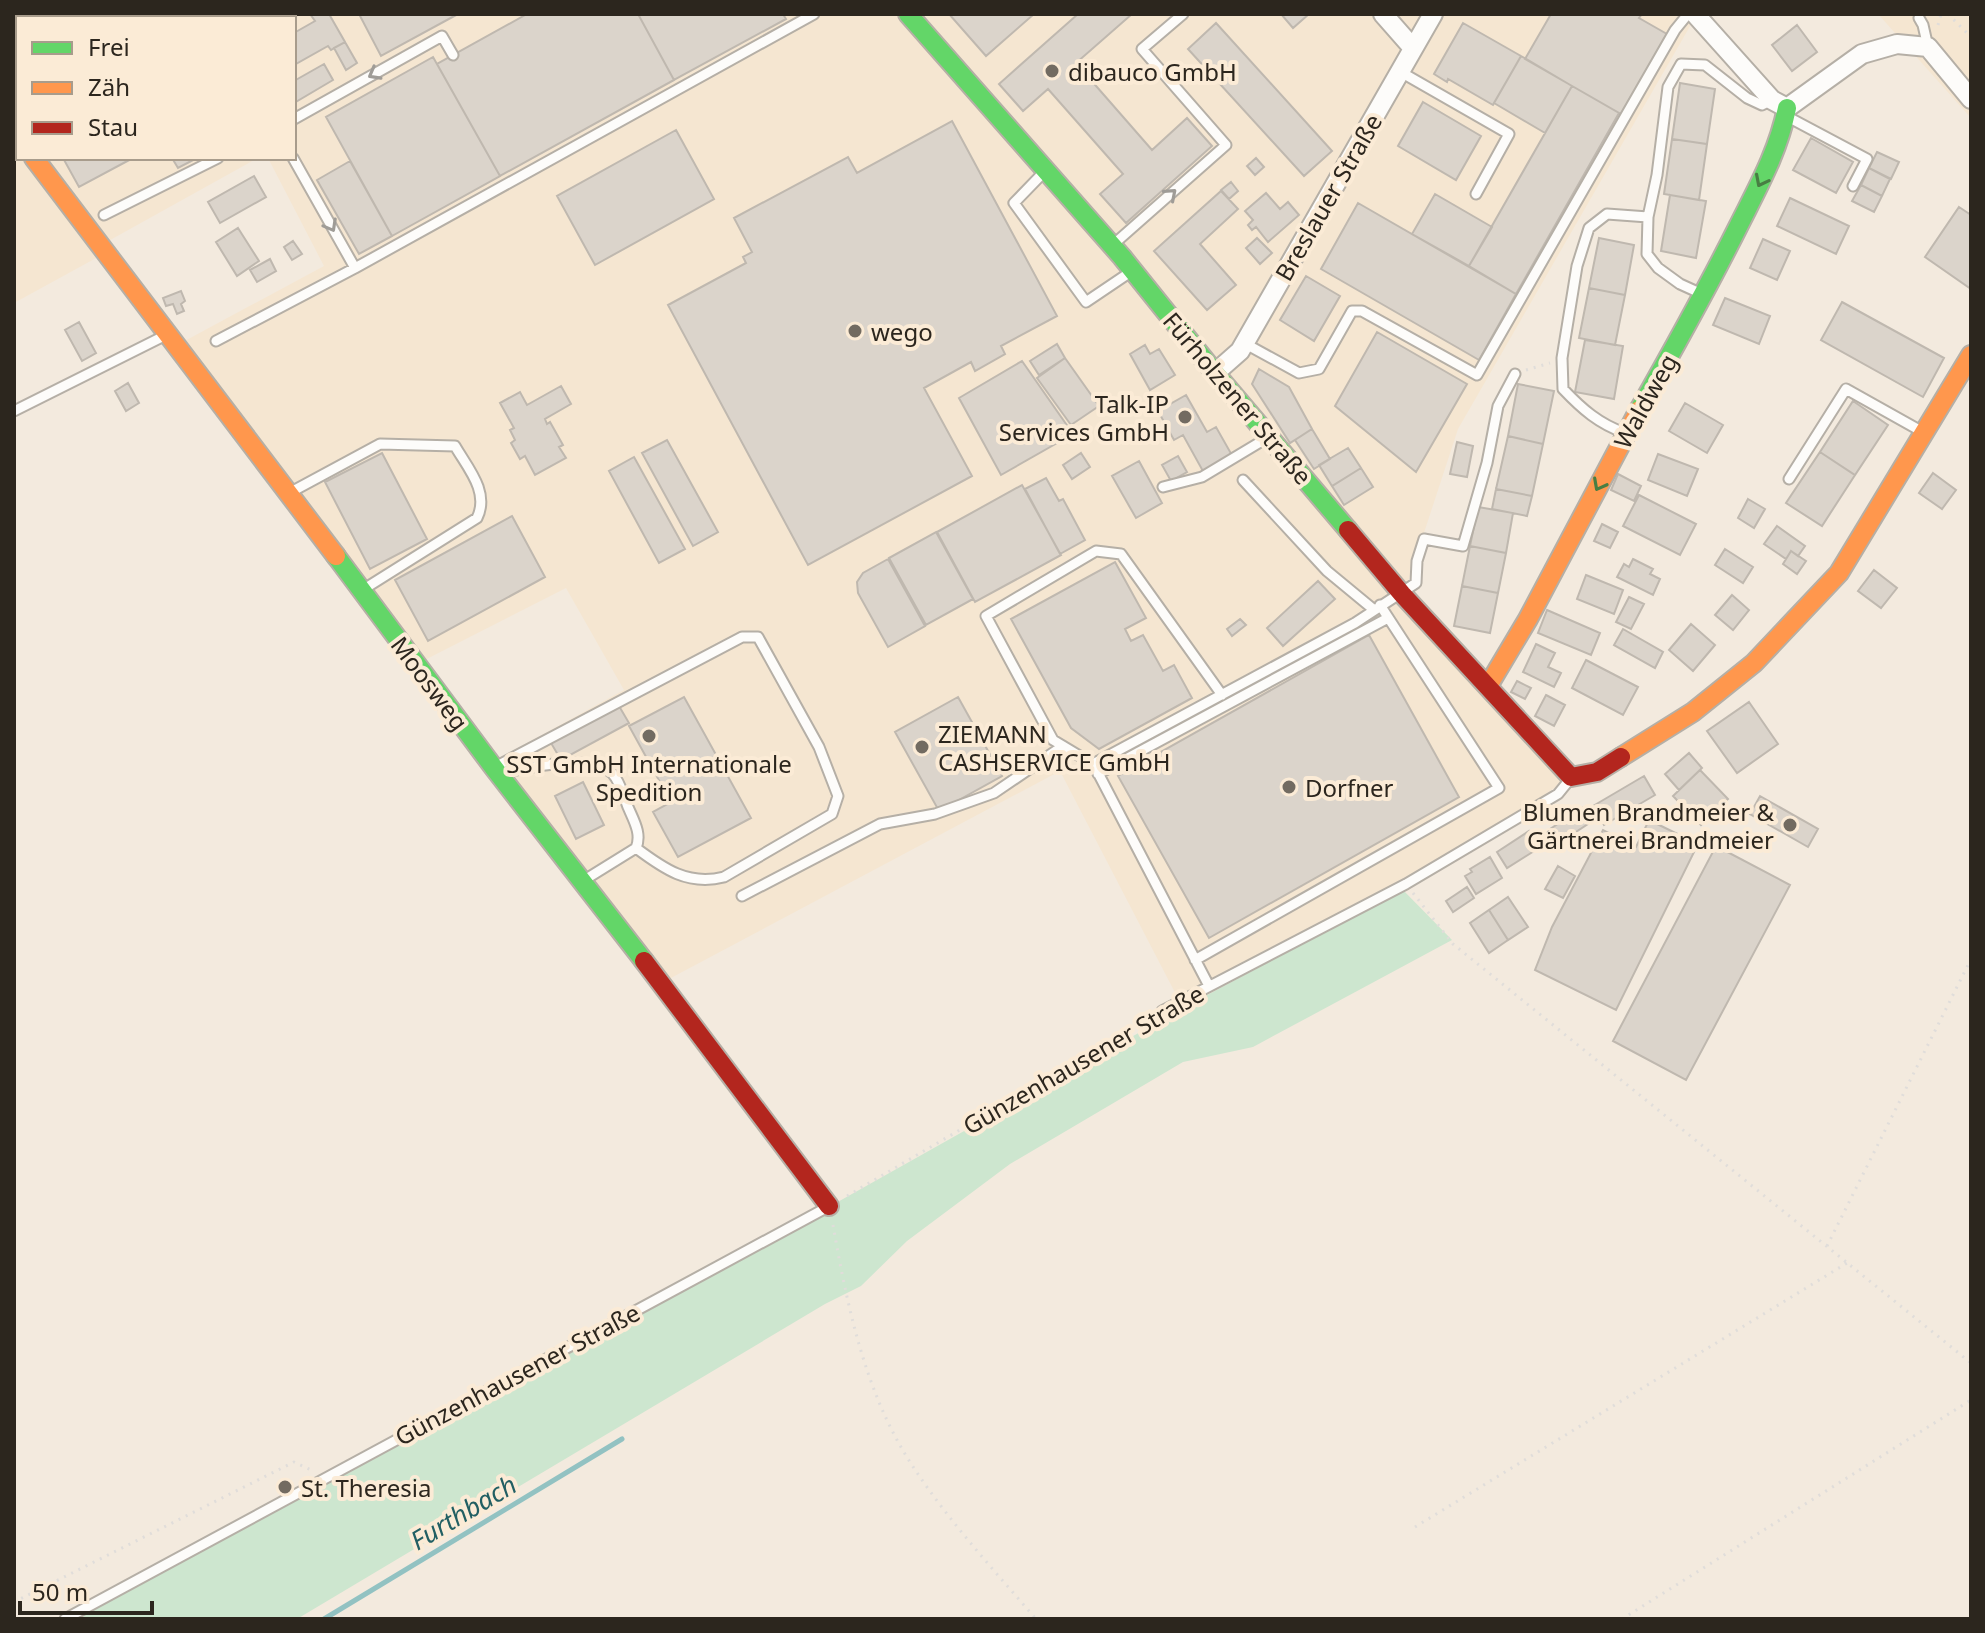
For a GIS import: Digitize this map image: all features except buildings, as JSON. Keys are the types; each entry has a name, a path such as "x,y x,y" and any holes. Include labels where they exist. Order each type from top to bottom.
{"street":[{"path":"1383,14 1412,47"},
{"name":"Breslauer Straße","path":"1215,373 1240,351 1433,14"},
{"path":"1695,14 1781,108 1862,54 1897,44 1928,47 1971,99"},
{"name":"Fürholzener Straße","path":"912,15 970,91 1047,169 1402,594 1571,777"},
{"name":"Waldweg","path":"1488,686 1528,619 1626,433 1704,295 1781,138 1781,108"},
{"name":"Moosweg","path":"36,160 829,1206"},
{"name":"Günzenhausener Straße","path":"1571,777 1597,772 1622,758 1693,712 1754,663 1839,573 1971,355"}],"lane":[{"path":"216,341 355,268 518,172 814,14"},
{"path":"1112,246 1226,145 1142,49 1183,14"},
{"path":"1244,343 1299,373 1319,369 1352,311 1362,311 1477,375 1675,30 1688,14"},
{"path":"1919,18 1928,47"},
{"path":"296,118 442,36 453,55"},
{"path":"1704,295 1680,284 1658,268 1647,254 1648,217 1657,175 1668,87 1681,64 1705,65 1747,98 1762,105 1781,108 1867,159 1853,186"},
{"path":"700,66 714,67"},
{"path":"1399,71 1509,134 1476,194"},
{"path":"104,215 214,160"},
{"path":"294,160 355,268"},
{"path":"1047,169 1014,203 1086,302 1133,271"},
{"path":"1626,433 1605,426 1580,408 1563,389 1562,358 1577,266 1589,228 1607,214 1648,217"},
{"path":"14,411 169,334"},
{"path":"1096,769 1402,594 1416,583 1417,561 1424,539 1463,546 1487,463 1498,406 1515,374"},
{"path":"1789,479 1846,389 1924,432"},
{"path":"1163,487 1202,477 1269,437"},
{"path":"289,493 380,444 455,446 478,486 481,509 477,518 361,591"},
{"path":"1195,960 1499,788 1388,618 1327,571 1243,480"},
{"path":"1209,986 1096,769 1053,740 986,616 1096,551 1121,554 1222,695"},
{"path":"1096,769 1388,618"},
{"path":"496,770 742,637 758,637 819,747 838,796 832,814 724,877 707,881 671,873 636,848"},
{"path":"742,896 880,824 935,814 994,793 1063,746"},
{"path":"496,770 546,764 589,764 611,773 618,782 636,825 639,841 636,848 583,880"},
{"name":"Günzenhausener Straße","path":"1162,1011 1406,884 1558,794 1571,777"},
{"name":"Günzenhausener Straße","path":"65,1619 829,1206"}],"path":[{"path":"1948,14 1971,37"},
{"path":"1964,14 1971,19"},
{"path":"1515,374 1562,358"},
{"path":"1406,884 1453,944 1971,1363"},
{"path":"1827,1246 1971,959"},
{"name":"Günzenhausener Straße","path":"829,1206 1162,1011"},
{"path":"829,1206 844,1286 886,1416 908,1459 936,1500 1036,1619"},
{"path":"1415,1527 1847,1263"},
{"path":"1622,1619 1971,1400"},
{"path":"14,1602 294,1462 325,1477"}],"shaded area":[{"path":"1687,14 1693,21 1458,429 1401,603 1571,777 1403,890 1183,1008 1060,771 652,988 485,766 624,690 566,588 411,667 168,350 324,266 269,160 296,160 296,16 100,16"},
{"path":"1878,14 1971,14 1971,118"},
{"path":"14,68 16,160 254,160 94,249 98,257 14,303"}],"green space":[{"path":"1403,890 1452,940 1253,1047 1183,1062 1010,1164 907,1241 861,1286 825,1304 297,1619 79,1619 338,1466 827,1208 1183,1008"}],"waterway":[{"name":"Furthbach","path":"324,1619 622,1439"}],"traffic: fast":[{"path":"908,14 1122,257 1348,530"},
{"path":"1639,410 1760,183 1773,154 1787,108"},
{"path":"336,556 494,768 644,961"}],"traffic: slow":[{"path":"120,16 124,14"},
{"path":"36,160 336,556"},
{"path":"1621,757 1693,712 1754,663 1839,573 1971,355"},
{"path":"1488,686 1528,619 1639,410"}],"traffic: jam":[{"path":"1348,530 1402,594 1571,777 1597,772 1621,757"},
{"path":"644,961 829,1206"}],"place":[{"name":"dibauco GmbH","path":"1052,71"},
{"name":"wego","path":"855,331"},
{"name":"Talk-IP Services GmbH","path":"1185,417"},
{"name":"SST GmbH Internationale Spedition","path":"649,736"},
{"name":"ZIEMANN CASHSERVICE GmbH","path":"922,747"},
{"name":"Dorfner","path":"1289,787"},
{"name":"Blumen Brandmeier & Gärtnerei Brandmeier","path":"1790,825"},
{"name":"St. Theresia","path":"285,1487"}]}
